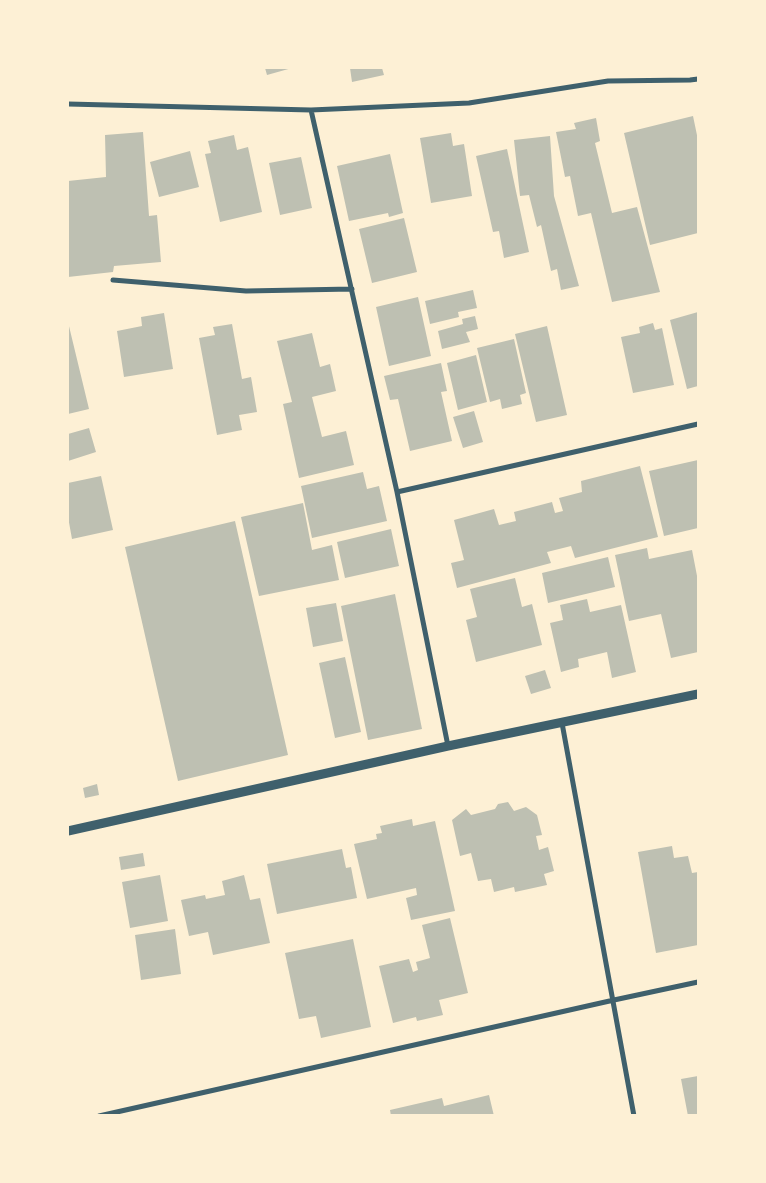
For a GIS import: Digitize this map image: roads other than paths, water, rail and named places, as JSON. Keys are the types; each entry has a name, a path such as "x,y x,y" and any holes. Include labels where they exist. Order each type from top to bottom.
{"street":[{"path":"68,104 311,110 469,103 608,81 690,80 698,78"},
{"path":"311,110 397,492 448,746"},
{"path":"113,280 246,291 352,289"},
{"path":"397,492 698,424"},
{"path":"68,831 448,746 698,694"},
{"path":"562,723 634,1116"},
{"path":"99,1116 698,982"}]}
